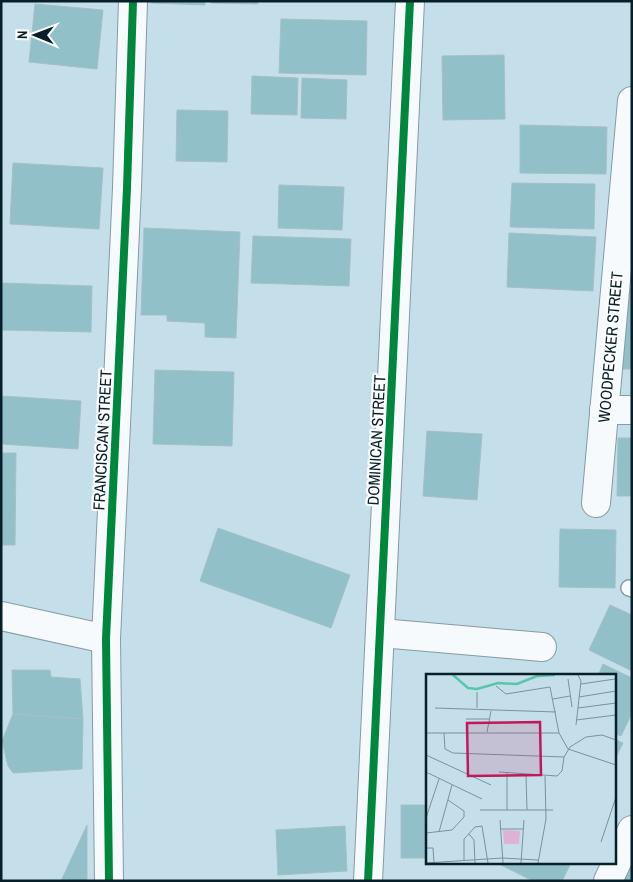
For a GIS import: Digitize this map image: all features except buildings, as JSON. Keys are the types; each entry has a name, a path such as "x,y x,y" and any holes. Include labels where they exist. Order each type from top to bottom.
{"street":[{"name":"FRANCISCAN STREET","path":"109,881 106,640 127,188 132,1"},
{"name":"DOMINICAN STREET","path":"368,881 410,1"},
{"name":"WOODPECKER STREET","path":"596,503 628,179 632,101"},
{"path":"604,410 632,410"},
{"path":"1,616 106,640"},
{"path":"381,633 542,647"},
{"path":"608,881 632,830"}],"cycle path":[{"path":"109,881 106,639 127,188 133,1"},
{"path":"368,881 410,1"}]}
